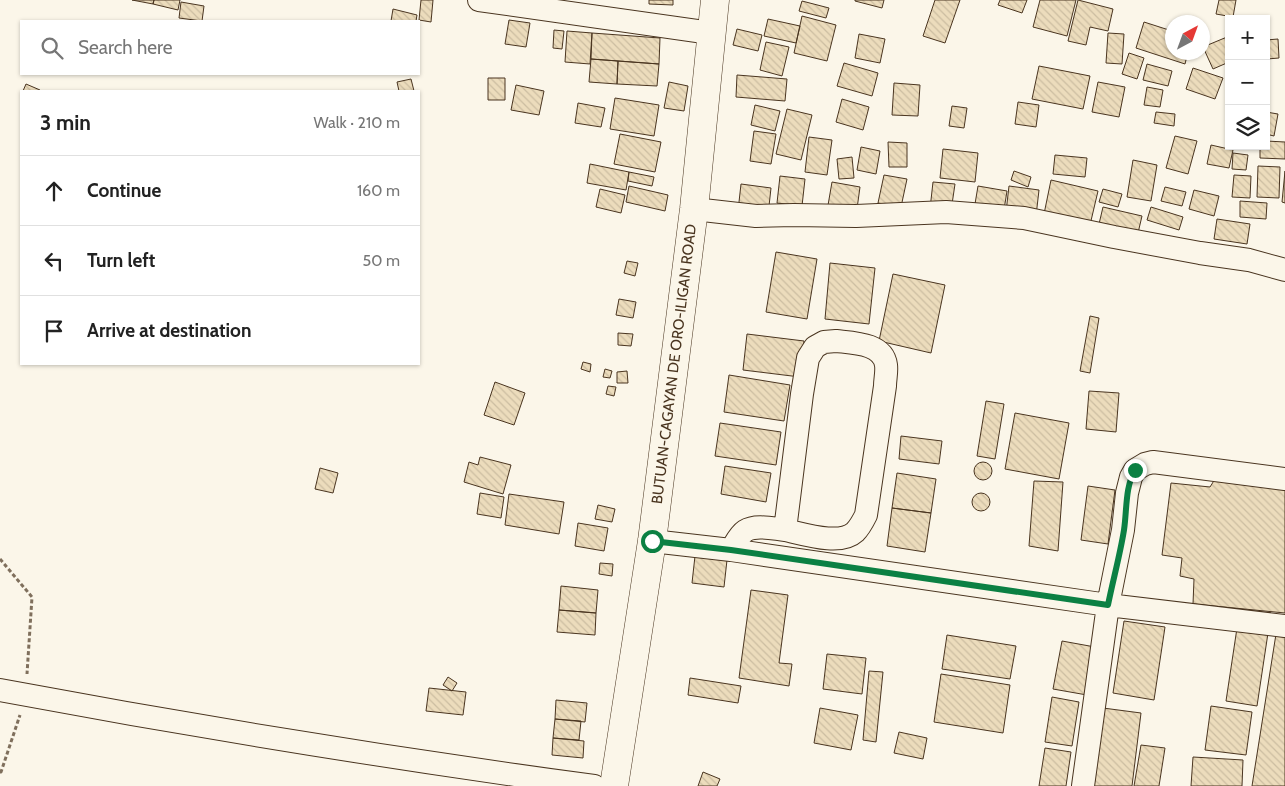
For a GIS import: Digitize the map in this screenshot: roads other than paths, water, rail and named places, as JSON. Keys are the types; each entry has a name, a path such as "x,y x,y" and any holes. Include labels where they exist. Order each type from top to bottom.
{"highway":[{"name":"BUTUAN-CAGAYAN DE ORO-ILIGAN ROAD","path":"614,786 652,541 694,209 715,0"}],"street":[{"path":"479,0 711,34"},
{"path":"694,209 756,216 794,214 856,216 946,212 1024,218 1114,237 1249,260 1285,270"},
{"path":"731,550 746,530 758,528 785,530 826,538 846,538 860,526 866,515 885,386 886,366 883,356 875,349 863,344 836,341 824,342 815,347 808,358 785,530"},
{"path":"1083,786 1108,605 1124,530 1131,477 1135,470 1145,464 1154,462 1285,479"},
{"path":"820,563 826,538"},
{"path":"652,541 731,550 1108,605 1285,626"},
{"path":"0,690 285,740 594,786"}]}
